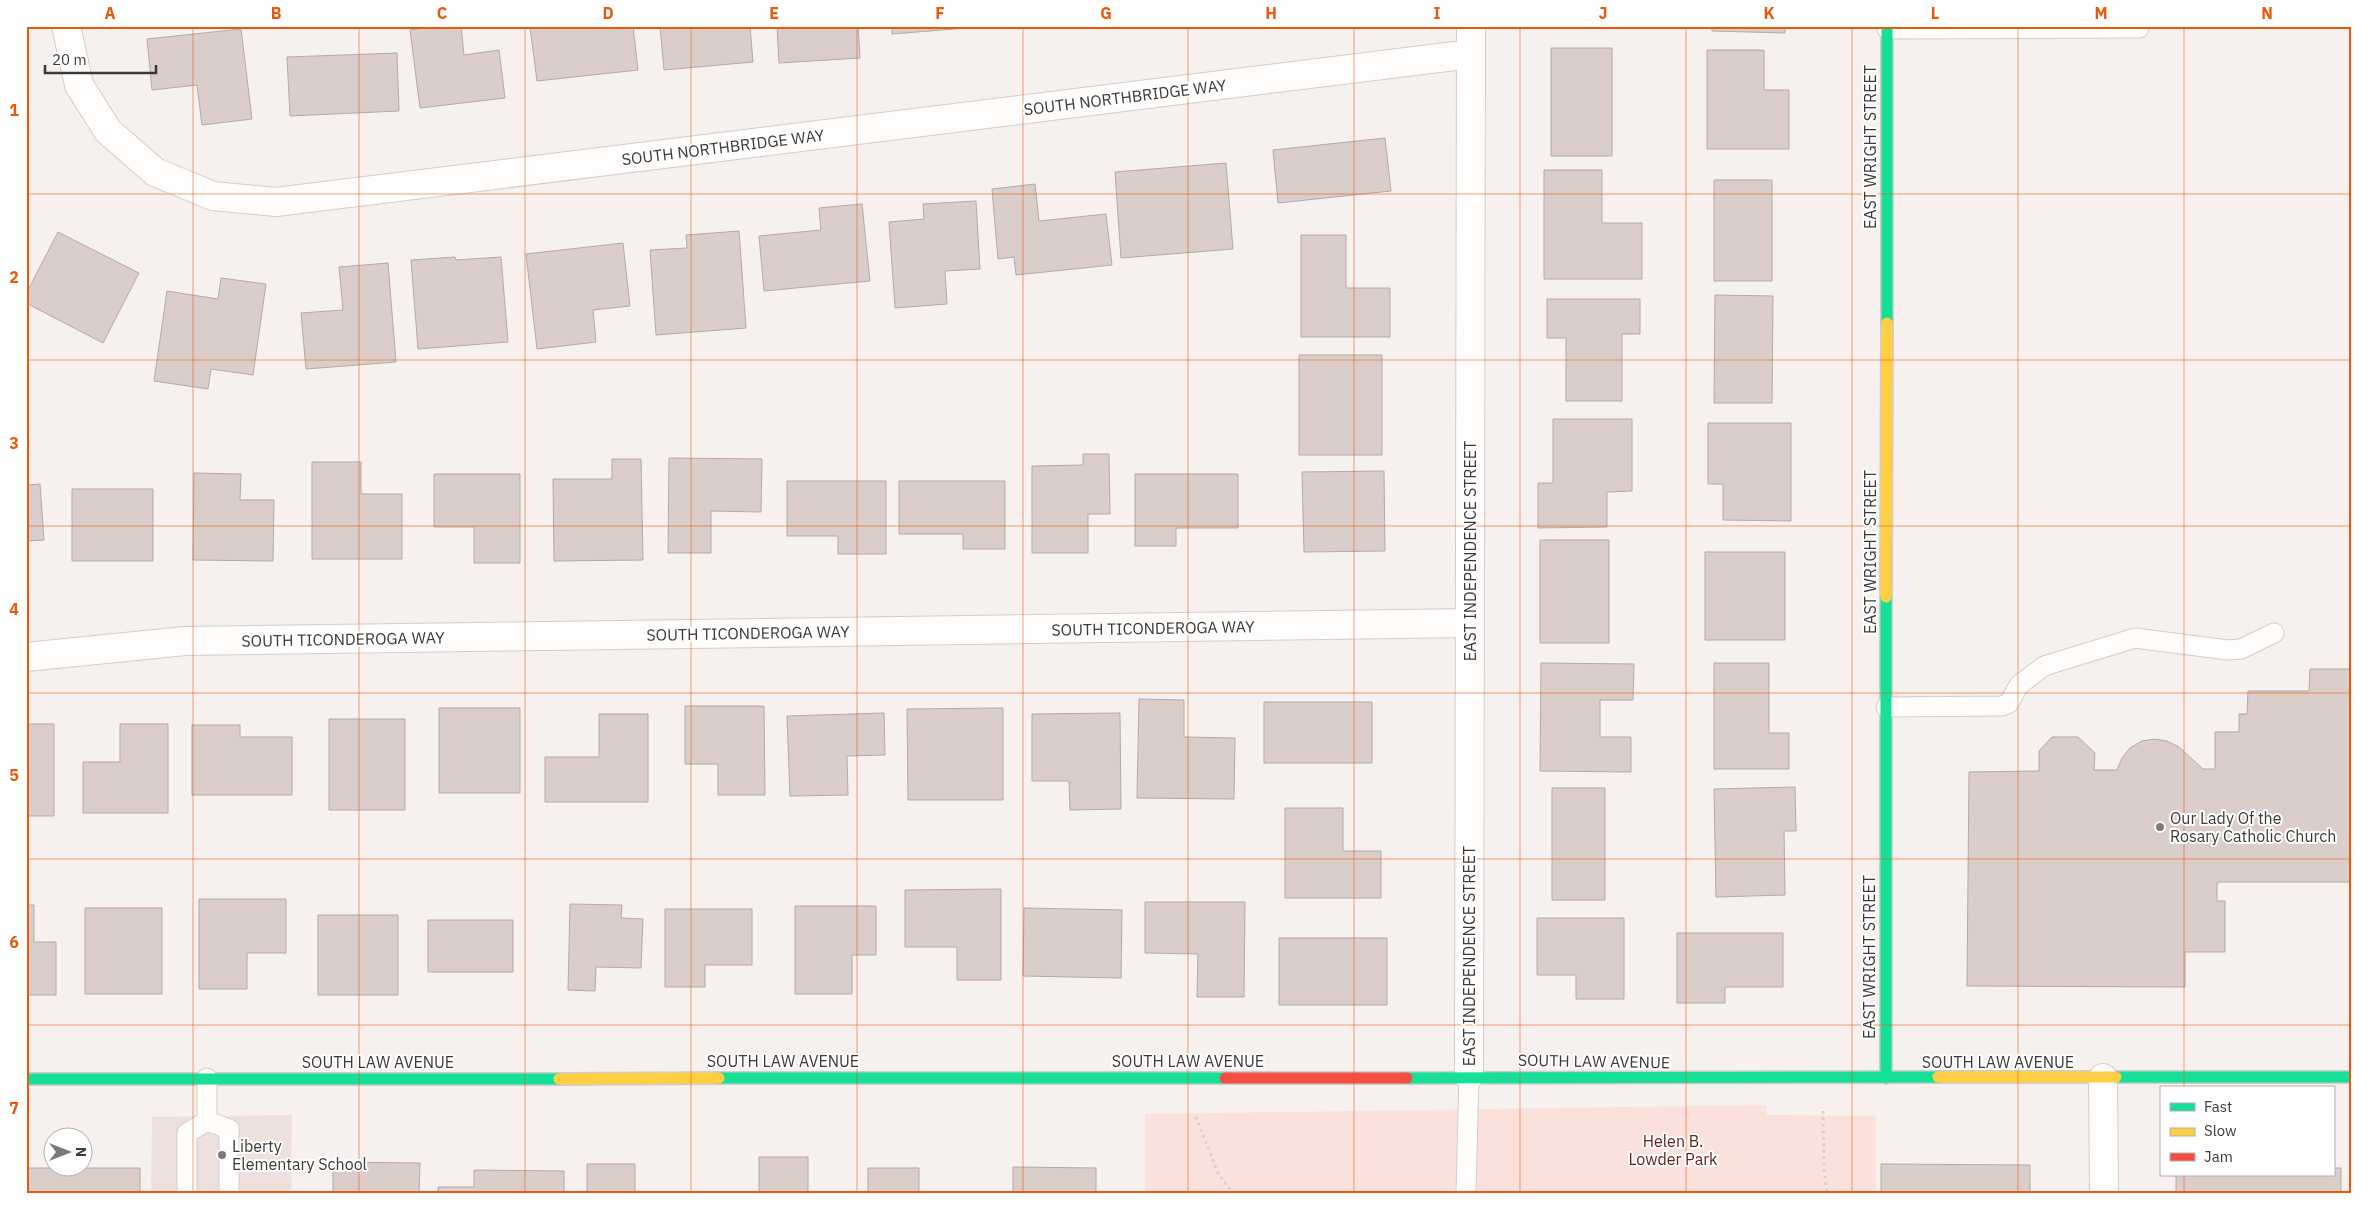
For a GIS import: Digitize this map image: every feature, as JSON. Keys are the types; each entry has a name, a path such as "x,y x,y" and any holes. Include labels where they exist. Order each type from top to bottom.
{"street":[{"name":"SOUTH NORTHBRIDGE WAY","path":"66,26 79,85 108,131 155,172 213,196 276,202 1471,54"},
{"name":"EAST INDEPENDENCE STREET","path":"1469,1076 1471,26"},
{"name":"EAST WRIGHT STREET","path":"1886,1078 1887,28"},
{"name":"SOUTH TICONDEROGA WAY","path":"26,657 185,641 1470,623"},
{"name":"SOUTH LAW AVENUE","path":"26,1078 1469,1076 1672,1079 2351,1077"},
{"path":"2104,1078 2104,1193"}],"lane":[{"path":"1887,28 2139,28"},
{"path":"1886,707 2002,706 2009,703 2019,685 2044,666 2135,638 2228,650 2241,649 2274,633"},
{"path":"1466,1193 1469,1076"},
{"path":"207,1078 207,1121"},
{"path":"187,1193 187,1133 207,1121"},
{"path":"207,1121 229,1129 229,1193"}],"path":[{"path":"1823,1111 1827,1193"},
{"path":"1196,1117 1218,1173 1233,1193"}],"shaded area":[{"name":"Liberty Elementary School","path":"292,1115 291,1193 151,1193 152,1117"}],"green space":[{"name":"Helen B. Lowder Park","path":"1766,1105 1767,1115 1876,1116 1876,1193 1145,1193 1145,1114"}],"building":[{"path":"438,26 461,26 464,55 499,50 505,98 420,108 410,30"},
{"path":"633,26 638,70 537,81 530,27"},
{"path":"660,26 750,26 753,62 664,70"},
{"path":"777,26 858,26 860,58 779,63"},
{"path":"892,26 991,26 892,34"},
{"path":"1712,26 1785,26 1785,33 1712,31"},
{"path":"241,29 252,119 202,125 197,85 152,90 147,39"},
{"path":"1551,48 1612,48 1612,156 1551,156"},
{"path":"1707,50 1764,50 1764,90 1789,90 1789,149 1707,149"},
{"path":"397,53 399,111 290,116 287,57"},
{"path":"1385,138 1391,191 1278,203 1273,150"},
{"path":"1226,163 1233,249 1121,258 1115,172"},
{"path":"1544,170 1602,170 1602,223 1642,223 1642,279 1544,279"},
{"path":"1714,180 1772,180 1772,281 1714,281"},
{"path":"1035,184 1039,221 1106,214 1112,265 1016,275 1014,257 998,259 992,189"},
{"path":"976,201 980,269 945,271 947,304 895,308 889,222 924,219 923,204"},
{"path":"862,204 870,281 764,291 759,236 821,230 819,208"},
{"path":"739,231 746,328 656,335 650,250 687,248 686,235"},
{"path":"58,232 139,273 103,343 26,303 26,294"},
{"path":"1301,235 1346,235 1346,288 1390,288 1390,337 1301,337"},
{"path":"623,243 630,306 593,310 596,342 537,349 526,254"},
{"path":"455,257 456,260 501,257 508,342 418,349 411,260"},
{"path":"388,263 396,362 306,369 301,313 343,310 339,267"},
{"path":"221,278 266,284 253,375 211,369 208,389 154,381 167,291 218,299"},
{"path":"1715,295 1773,296 1772,403 1714,403"},
{"path":"1547,299 1640,299 1640,334 1622,334 1622,401 1566,401 1566,338 1547,338"},
{"path":"1299,355 1382,355 1382,455 1299,455"},
{"path":"1553,419 1632,419 1632,491 1607,492 1607,527 1538,528 1538,483 1553,483"},
{"path":"1708,423 1791,423 1791,521 1723,520 1723,484 1708,484"},
{"path":"1083,454 1109,454 1110,514 1088,514 1088,553 1032,553 1032,466 1083,465"},
{"path":"669,458 762,459 761,512 711,511 711,553 668,553"},
{"path":"612,459 641,459 643,560 554,561 553,479 612,479"},
{"path":"312,462 361,462 361,494 402,494 402,559 312,559"},
{"path":"1384,471 1385,551 1304,552 1302,472"},
{"path":"194,473 241,474 240,500 274,500 273,561 193,560"},
{"path":"434,474 520,474 520,563 474,563 474,527 434,527"},
{"path":"1135,474 1238,474 1238,528 1176,528 1176,546 1135,546"},
{"path":"787,481 886,481 886,554 838,554 838,536 787,536"},
{"path":"899,481 1005,481 1005,549 963,549 963,534 899,534"},
{"path":"40,484 44,540 26,541 26,485"},
{"path":"72,489 153,489 153,561 72,561"},
{"path":"1540,540 1609,540 1609,643 1540,643"},
{"path":"1705,552 1785,552 1785,640 1705,640"},
{"path":"1541,663 1634,664 1633,700 1600,700 1600,737 1631,737 1631,772 1540,771"},
{"path":"1714,663 1769,663 1769,733 1789,733 1789,769 1714,769"},
{"name":"Our Lady Of the Rosary Catholic Church","path":"2310,669 2351,669 2351,882 2217,882 2217,901 2225,901 2225,952 2185,952 2185,987 1967,986 1969,772 2039,771 2039,751 2052,737 2078,737 2095,753 2094,770 2117,770 2122,758 2130,748 2142,741 2155,739 2167,741 2179,747 2203,769 2215,769 2215,732 2239,732 2239,714 2247,714 2248,691 2309,691"},
{"path":"1139,699 1184,700 1184,737 1235,738 1234,799 1137,798"},
{"path":"1264,702 1372,702 1372,763 1264,763"},
{"path":"685,706 764,706 765,795 718,795 718,764 685,764"},
{"path":"439,708 520,708 520,793 439,793"},
{"path":"1003,708 1003,800 908,800 907,709"},
{"path":"884,713 885,755 847,756 848,795 790,796 787,716"},
{"path":"1120,713 1121,809 1070,810 1069,781 1032,781 1032,714"},
{"path":"599,714 648,714 648,802 545,802 545,757 599,757"},
{"path":"329,719 405,719 405,810 329,810"},
{"path":"26,724 54,724 54,816 26,816"},
{"path":"120,724 168,724 168,813 83,813 83,762 120,762"},
{"path":"192,725 240,725 240,737 292,737 292,795 192,795"},
{"path":"1795,787 1796,831 1784,831 1785,895 1716,897 1714,789"},
{"path":"1552,788 1605,788 1605,900 1552,900"},
{"path":"1285,808 1343,808 1343,851 1381,851 1381,898 1285,898"},
{"path":"1001,889 1001,980 957,980 957,947 905,947 905,890"},
{"path":"199,899 286,899 286,953 247,953 247,989 199,989"},
{"path":"1145,902 1245,902 1244,997 1197,997 1198,954 1145,953"},
{"path":"570,904 622,905 621,918 643,919 641,968 596,967 595,991 568,990"},
{"path":"26,905 34,905 34,942 56,942 56,995 26,995"},
{"path":"795,906 876,906 876,955 852,955 852,994 795,994"},
{"path":"85,908 162,908 162,994 85,994"},
{"path":"1024,908 1122,910 1121,978 1023,976"},
{"path":"665,909 752,909 752,965 705,965 705,987 665,987"},
{"path":"318,915 398,915 398,995 318,995"},
{"path":"1537,918 1624,918 1624,999 1576,999 1576,975 1537,975"},
{"path":"428,920 513,920 513,972 428,972"},
{"path":"1677,933 1783,933 1783,987 1725,987 1725,1003 1677,1003"},
{"path":"1279,938 1387,938 1387,1005 1279,1005"},
{"path":"759,1157 808,1157 808,1193 759,1193"},
{"path":"333,1162 420,1163 419,1193 333,1193"},
{"path":"587,1164 635,1164 635,1193 587,1193"},
{"path":"1881,1164 2030,1165 2030,1193 1881,1193"},
{"path":"1013,1167 1096,1168 1096,1193 1013,1193"},
{"path":"26,1168 42,1168 42,1176 92,1176 92,1168 140,1168 140,1193 26,1193"},
{"path":"868,1168 919,1168 919,1193 868,1193"},
{"path":"2334,1168 2341,1168 2341,1193 2176,1193 2176,1176 2334,1176"},
{"path":"474,1170 564,1171 564,1193 438,1193 438,1187 474,1187"}],"traffic: fast":[{"path":"1887,26 1887,323"},
{"path":"1886,597 1886,1078"},
{"path":"1407,1078 1938,1077"},
{"path":"2116,1077 2351,1077"},
{"path":"719,1078 1225,1078"},
{"path":"26,1079 559,1079"}],"traffic: slow":[{"path":"1886,597 1887,323"},
{"path":"1938,1077 2116,1077"},
{"path":"559,1079 719,1078"}],"traffic: jam":[{"path":"1225,1078 1407,1078"}],"place":[{"name":"Our Lady Of the Rosary Catholic Church","path":"2160,827"},
{"name":"Liberty Elementary School","path":"222,1155"}]}
